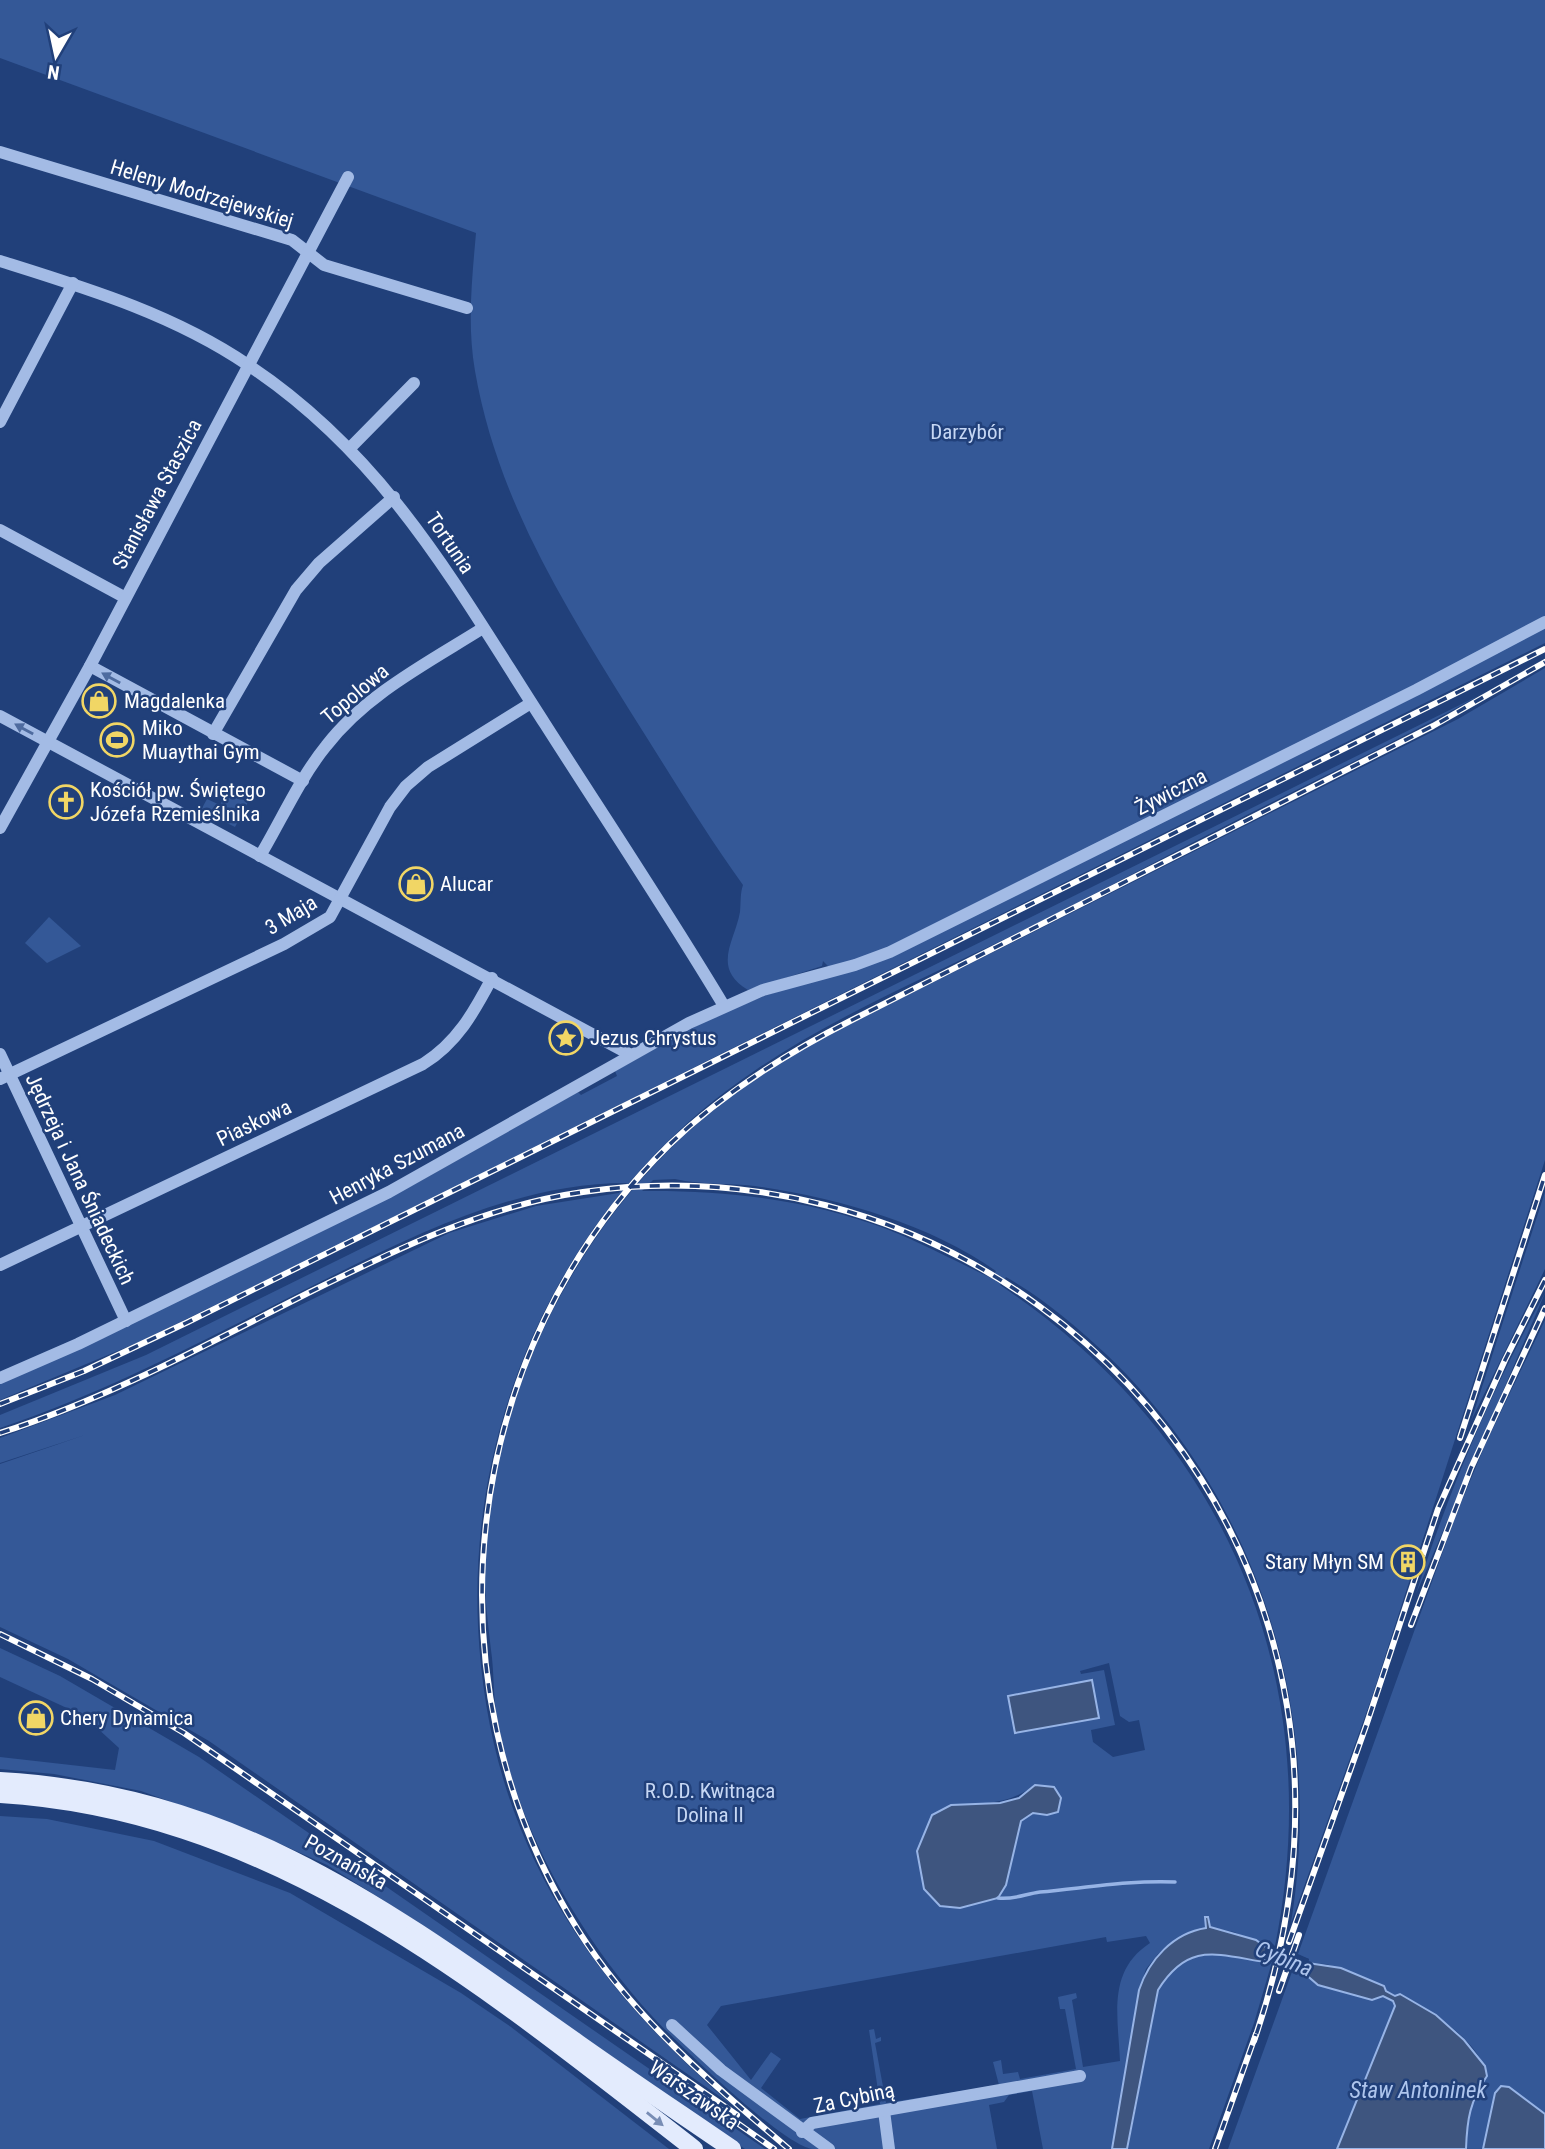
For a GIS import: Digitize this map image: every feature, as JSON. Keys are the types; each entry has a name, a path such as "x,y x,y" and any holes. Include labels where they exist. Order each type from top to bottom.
{"main road":[{"name":"Poznańska","path":"0,1781 49,1785 148,1805 229,1830 282,1853 393,1915 624,2085"},
{"name":"Poznańska","path":"0,1794 54,1799 157,1821 207,1836 285,1868 345,1900 420,1948 624,2085"},
{"name":"Warszawska","path":"624,2085 694,2149"},
{"name":"Warszawska","path":"624,2085 732,2149"}],"street":[{"name":"Heleny Modrzejewskiej","path":"0,152 292,240 324,265 467,308"},
{"name":"Stanisława Staszica","path":"0,828 90,666 124,597 348,177"},
{"name":"Tortunia","path":"0,261 73,284 153,314 248,365 350,448 394,497 483,628 724,1006"},
{"path":"0,422 73,284"},
{"path":"350,448 414,383"},
{"path":"214,734 296,590 319,563 394,497"},
{"path":"0,530 124,597"},
{"name":"Żywiczna","path":"807,977 865,962 898,948 1416,691 1545,622"},
{"name":"Topolowa","path":"260,856 327,743 358,713 414,672 483,628"},
{"path":"90,666 303,781"},
{"name":"3 Maja","path":"5,1076 284,944 330,917 382,822 406,786 428,767 531,703"},
{"path":"0,716 631,1055"},
{"name":"Henryka Szumana","path":"0,1378 126,1321 447,1162 631,1055 724,1006 807,977"},
{"name":"Piaskowa","path":"0,1265 423,1064 446,1047 462,1030 492,978"},
{"name":"Jędrzeja i Jana Śniadeckich","path":"0,1054 5,1076 126,1321"},
{"name":"Za Cybiną","path":"672,2025 721,2070 802,2132 812,2123 1080,2076"},
{"path":"884,2111 889,2149"},
{"path":"802,2132 829,2149"}],"green space":[{"name":"Darzybór","path":"0,0 1545,0 1545,622 890,952 833,971 823,961 822,966 748,990 730,973 728,963 740,912 743,885 630,711 557,589 516,506 499,463 485,418 471,336 476,233 0,58"},
{"path":"1545,627 1545,643 306,1261 139,1342 0,1400 0,1383 417,1183 578,1092 581,1095 617,1076 615,1071 713,1017 767,995 825,977"},
{"name":"R.O.D. Kwitnąca Dolina II","path":"1545,668 1545,1160 1373,1694 1291,1923 1299,1845 1298,1767 1288,1690 1269,1616 1241,1544 1205,1476 1160,1413 1107,1355 1046,1303 1006,1277 1000,1285 1079,1346 1145,1414 1200,1490 1242,1572 1271,1660 1286,1752 1288,1847 1275,1946 1269,1940 1266,1947 1234,1932 1209,1927 1208,1918 1205,1918 1206,1928 1158,1954 1146,1969 1139,1990 1112,2149 1043,2149 1032,2091 1009,2095 1004,2102 989,2105 997,2149 812,2149 797,2143 754,2112 705,2069 652,2016 625,1984 599,1950 553,1875 517,1794 496,1711 485,1556 495,1479 510,1417 531,1357 558,1300 591,1245 629,1194 672,1147 755,1079 816,1041 1458,719","holes":["675,1179 755,1186 849,1206 881,1215 941,1239 996,1271 991,1278 889,1230 799,1204 705,1192 642,1191 653,1180","1109,1663 1120,1716 1129,1722 1139,1720 1145,1750 1113,1757 1093,1742 1091,1730 1115,1725 1104,1670 1081,1674 1080,1671","1035,1785 1047,1815 1033,1813 1021,1821 1006,1885 951,1805 995,1802 1025,1792","1146,1936 1150,1943 1136,1954 1121,1981 1117,2011 1120,2061 1083,2067 1072,2000 1077,1998 1076,1993 1058,1997 1060,2009 1065,2009 1076,2069 1020,2079 1018,2072 1003,2074 1001,2060 993,2062 999,2085 886,2103 875,2043 881,2041 881,2037 876,2039 874,2029 869,2030 880,2104 800,2119 761,2088 781,2059 771,2052 751,2080 707,2025 721,2006 1106,1937 1107,1942"]},
{"path":"1480,695 1036,924 824,1028 757,1069 692,1119 634,1177 585,1241 545,1311 513,1385 492,1463 480,1544 478,1626 486,1700 500,1769 522,1833 551,1893 587,1950 629,2003 678,2055 732,2105 209,1741 68,1659 0,1627 0,1464 85,1435 0,1463 0,1438 115,1395 449,1233 536,1206 619,1193 627,1183 586,1185 546,1192 467,1215 391,1247 122,1380 0,1428 0,1415 146,1355"},
{"path":"227,792 248,802 235,827 201,810 207,799 220,805"},
{"path":"49,917 81,946 47,963 25,943"},
{"path":"1545,1192 1545,1269 1471,1421"},
{"path":"1545,1293 1416,1594 1473,1440"},
{"path":"1545,1320 1545,2114 1509,2087 1501,2087 1495,2093 1483,2149 1466,2149 1470,2111 1487,2076 1474,2050 1452,2028 1401,1994 1396,1996 1356,1974 1326,1964 1308,1963 1309,1959 1298,1954 1456,1515 1485,1445"},
{"path":"0,1648 60,1676 199,1757 765,2149 745,2149 426,1927 327,1865 254,1832 141,1791 54,1774 0,1769 0,1757 115,1770 119,1748 84,1716 0,1677"},
{"path":"0,1816 47,1819 154,1841 290,1893 461,1993 511,2027 669,2149 0,2149"},
{"path":"1211,1954 1272,1962 1254,2023 1209,2149 1128,2149 1158,1990 1179,1964"},
{"path":"1293,1969 1304,1973 1319,1985 1372,2000 1383,1996 1393,2001 1400,2021 1340,2149 1228,2149"}],"water":[{"path":"1092,1680 1099,1718 1015,1733 1008,1696"},
{"path":"1035,1785 1054,1787 1061,1798 1058,1812 1047,1815 1033,1813 1021,1821 1006,1885 998,1898 960,1908 940,1906 924,1889 917,1851 932,1815 951,1805 1000,1803 1019,1798"},
{"name":"Staw Antoninek","path":"1205,1917 1208,1917 1210,1927 1256,1940 1264,1946 1308,1963 1341,1968 1384,1986 1386,1991 1395,1996 1400,1994 1436,2015 1464,2040 1485,2066 1487,2076 1470,2111 1466,2149 1337,2149 1395,2006 1393,2001 1383,1996 1372,2000 1318,1985 1304,1973 1265,1959 1264,1962 1231,1956 1204,1955 1180,1964 1158,1990 1127,2149 1112,2149 1143,1979 1156,1959 1173,1942 1206,1928"},
{"name":"Staw Antoninek","path":"1501,2086 1509,2087 1545,2114 1545,2149 1483,2149 1495,2093"}],"pier":[{"path":"1267,1944 1309,1959 1304,1973 1265,1959 1261,1961"}],"waterway":[{"path":"998,1898 1107,1885 1175,1882"}],"railway":[{"path":"0,1404 84,1371 188,1322 1545,649"},
{"path":"789,2149 675,2048 623,1992 600,1962 578,1930 529,1834 497,1732 483,1627 486,1522 507,1419 544,1320 598,1228 669,1145 711,1108 756,1076 852,1020 1433,726 1545,662"},
{"path":"1460,1438 1545,1175"},
{"path":"0,1433 119,1386 410,1245 477,1218 547,1199 583,1192 707,1187 826,1205 938,1246 1039,1306 1128,1384 1201,1478 1255,1586 1287,1706 1293,1749 1295,1834 1286,1918 1267,2000 1254,2041"},
{"path":"1289,1942 1366,1726 1438,1509 1505,1360 1545,1280"},
{"path":"1411,1625 1471,1468 1545,1308"},
{"path":"0,1634 92,1679 184,1733 737,2115"},
{"path":"1279,1991 1299,1935"},
{"path":"1215,2149 1256,2034"},
{"path":"723,2113 774,2149"}],"place":[{"name":"Magdalenka","path":"99,701"},
{"name":"Miko Muaythai Gym","path":"117,740"},
{"name":"Kościół pw. Świętego Józefa Rzemieślnika","path":"66,802"},
{"name":"Alucar","path":"416,884"},
{"name":"Jezus Chrystus","path":"566,1038"},
{"name":"Stary Młyn SM","path":"1408,1562"},
{"name":"Chery Dynamica","path":"36,1718"}],"water label":[{"name":"Cybina","path":"1284,1959"}]}
